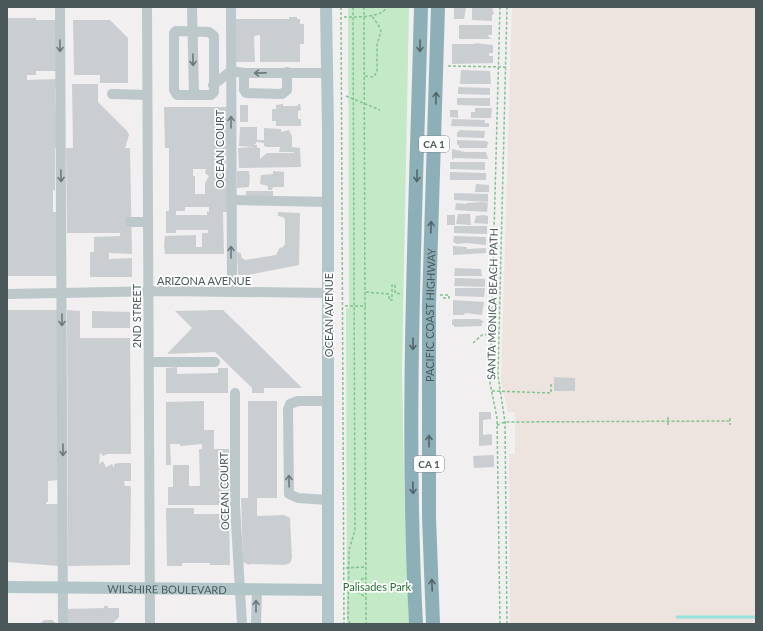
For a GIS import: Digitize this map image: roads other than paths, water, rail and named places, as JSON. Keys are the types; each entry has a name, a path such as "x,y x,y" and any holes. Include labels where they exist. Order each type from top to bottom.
{"highway":[{"name":"PACIFIC COAST HIGHWAY","path":"416,624 412,488 412,373 421,7"},
{"name":"PACIFIC COAST HIGHWAY","path":"433,624 429,517 429,304 438,7"}],"main road":[{"name":"OCEAN AVENUE","path":"326,7 329,401 328,624"},
{"name":"WILSHIRE BOULEVARD","path":"7,588 240,588 328,590"}],"street":[{"path":"60,7 63,624"},
{"name":"2ND STREET","path":"147,7 150,624"},
{"path":"192,7 194,95"},
{"name":"OCEAN COURT","path":"231,7 232,291"},
{"path":"176,31 193,31 212,32 214,36 214,92 210,96 177,95 174,90 173,36 176,31"},
{"path":"213,86 231,71 244,73 327,73"},
{"path":"244,73 244,90 246,93 282,94 287,90 287,72"},
{"path":"112,94 148,95"},
{"path":"231,200 328,202"},
{"path":"130,222 148,222"},
{"name":"ARIZONA AVENUE","path":"7,294 232,291 328,293"},
{"path":"149,362 215,362"},
{"name":"OCEAN COURT","path":"235,393 235,506 241,622"},
{"path":"328,500 298,498 289,494 288,408 290,404 298,401 329,401"},
{"path":"256,589 256,624"}],"waterway":[{"path":"677,617 756,617"}],"park label":[{"name":"Palisades Park","path":"377,586"}]}
